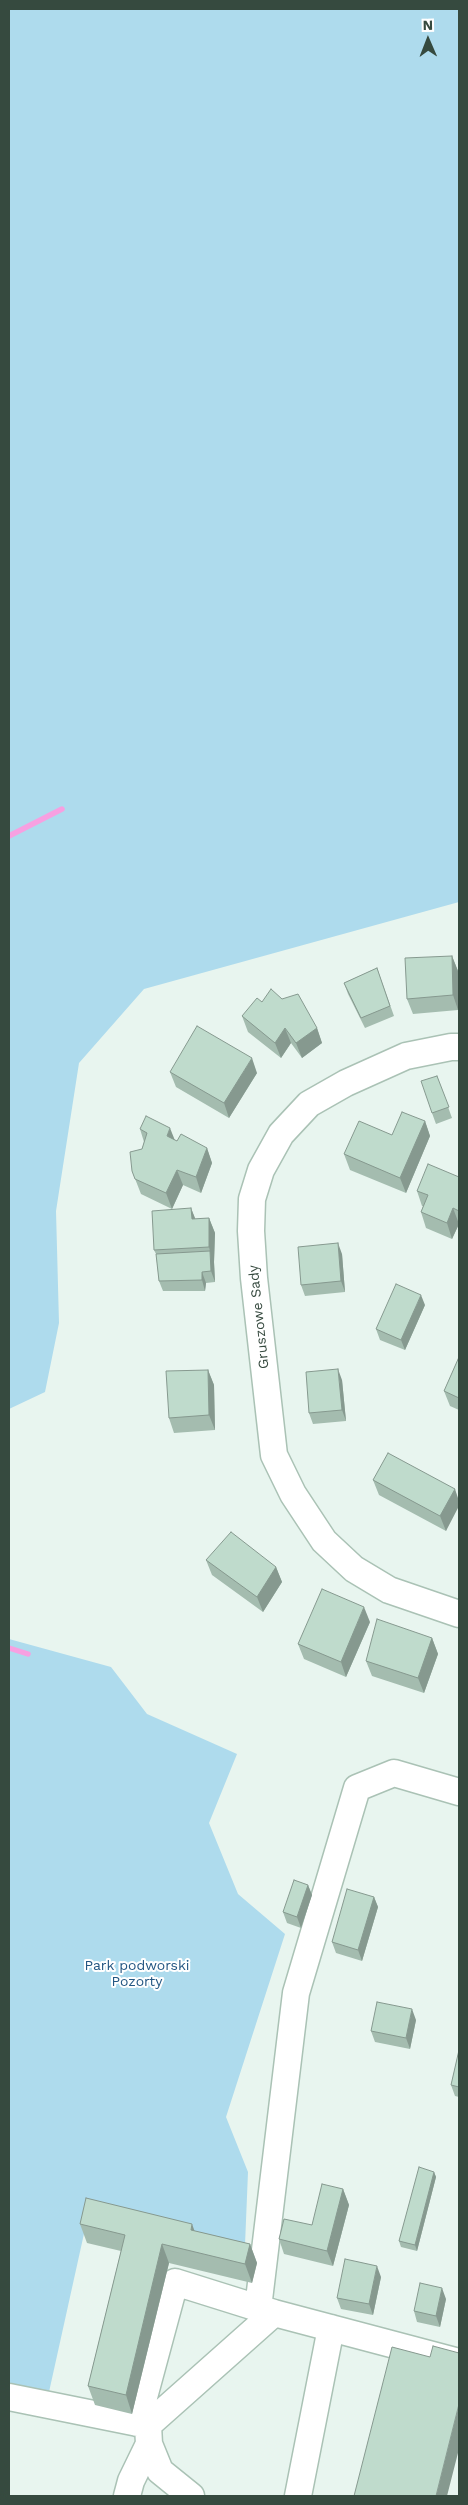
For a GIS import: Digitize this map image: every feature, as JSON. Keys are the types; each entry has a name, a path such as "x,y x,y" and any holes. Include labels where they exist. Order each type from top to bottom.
{"street":[{"name":"Gruszowe Sady","path":"459,1047 406,1056 346,1083 309,1104 281,1134 261,1170 252,1199 251,1231 254,1278 274,1455 293,1494 324,1541 354,1569 389,1590 459,1614"},
{"path":"145,2431 266,2310 296,1993 357,1788 394,1773 459,1792"},
{"path":"127,2496 145,2431 175,2282 266,2310 459,2362"},
{"path":"298,2496 331,2328"},
{"path":"9,2397 145,2431"},
{"path":"145,2431 160,2471 191,2496"}],"green space":[{"path":"9,9 459,9 459,902 144,989 79,1063 56,1211 59,1323 45,1392 9,1409"},
{"name":"Park podworski Pozorty","path":"9,1639 111,1667 147,1714 237,1754 209,1823 238,1894 285,1934 226,2117 248,2172 245,2245 89,2211 49,2392 9,2384"}],"building":[{"path":"452,956 453,995 407,999 405,958"},
{"path":"377,968 390,1006 361,1018 344,983"},
{"path":"271,989 282,999 298,994 317,1028 296,1043 285,1028 275,1043 242,1016 257,998 262,1002"},
{"path":"197,1026 252,1058 224,1103 170,1072"},
{"path":"437,1076 449,1107 432,1113 421,1081"},
{"path":"402,1112 425,1121 400,1178 344,1154 359,1121 392,1135"},
{"path":"146,1116 170,1128 167,1136 177,1141 181,1134 207,1148 196,1177 177,1170 166,1193 135,1179 132,1171 130,1152 142,1149 147,1133 140,1129"},
{"path":"428,1164 459,1177 459,1211 453,1208 447,1223 421,1212 428,1195 417,1191"},
{"path":"191,1208 192,1219 209,1218 209,1247 154,1250 152,1211"},
{"path":"338,1243 341,1281 301,1285 298,1247"},
{"path":"210,1251 211,1271 202,1272 202,1280 159,1281 156,1254"},
{"path":"396,1284 421,1295 401,1340 376,1329"},
{"path":"459,1357 459,1398 444,1391"},
{"path":"338,1369 342,1410 309,1413 306,1372"},
{"path":"208,1370 209,1415 169,1418 166,1371"},
{"path":"388,1453 455,1489 440,1516 373,1480"},
{"path":"231,1532 276,1567 257,1597 206,1560"},
{"path":"322,1589 364,1607 341,1662 298,1644"},
{"path":"377,1619 432,1638 418,1678 366,1661"},
{"path":"294,1880 308,1885 297,1917 283,1912"},
{"path":"347,1889 374,1897 358,1950 332,1942"},
{"path":"377,2002 412,2009 406,2038 371,2031"},
{"path":"459,2050 459,2087 451,2085"},
{"path":"419,2167 434,2172 415,2245 399,2241"},
{"path":"322,2184 343,2189 327,2251 279,2239 284,2219 312,2225"},
{"path":"86,2198 192,2224 191,2230 250,2244 245,2264 162,2244 126,2395 88,2386 125,2235 80,2224"},
{"path":"345,2259 377,2266 369,2304 337,2298"},
{"path":"420,2283 442,2288 436,2316 414,2311"},
{"path":"433,2346 459,2353 459,2404 436,2496 354,2496 392,2347 430,2357"}],"waterway":[{"path":"9,836 62,809"},
{"path":"9,1648 28,1654"}]}
